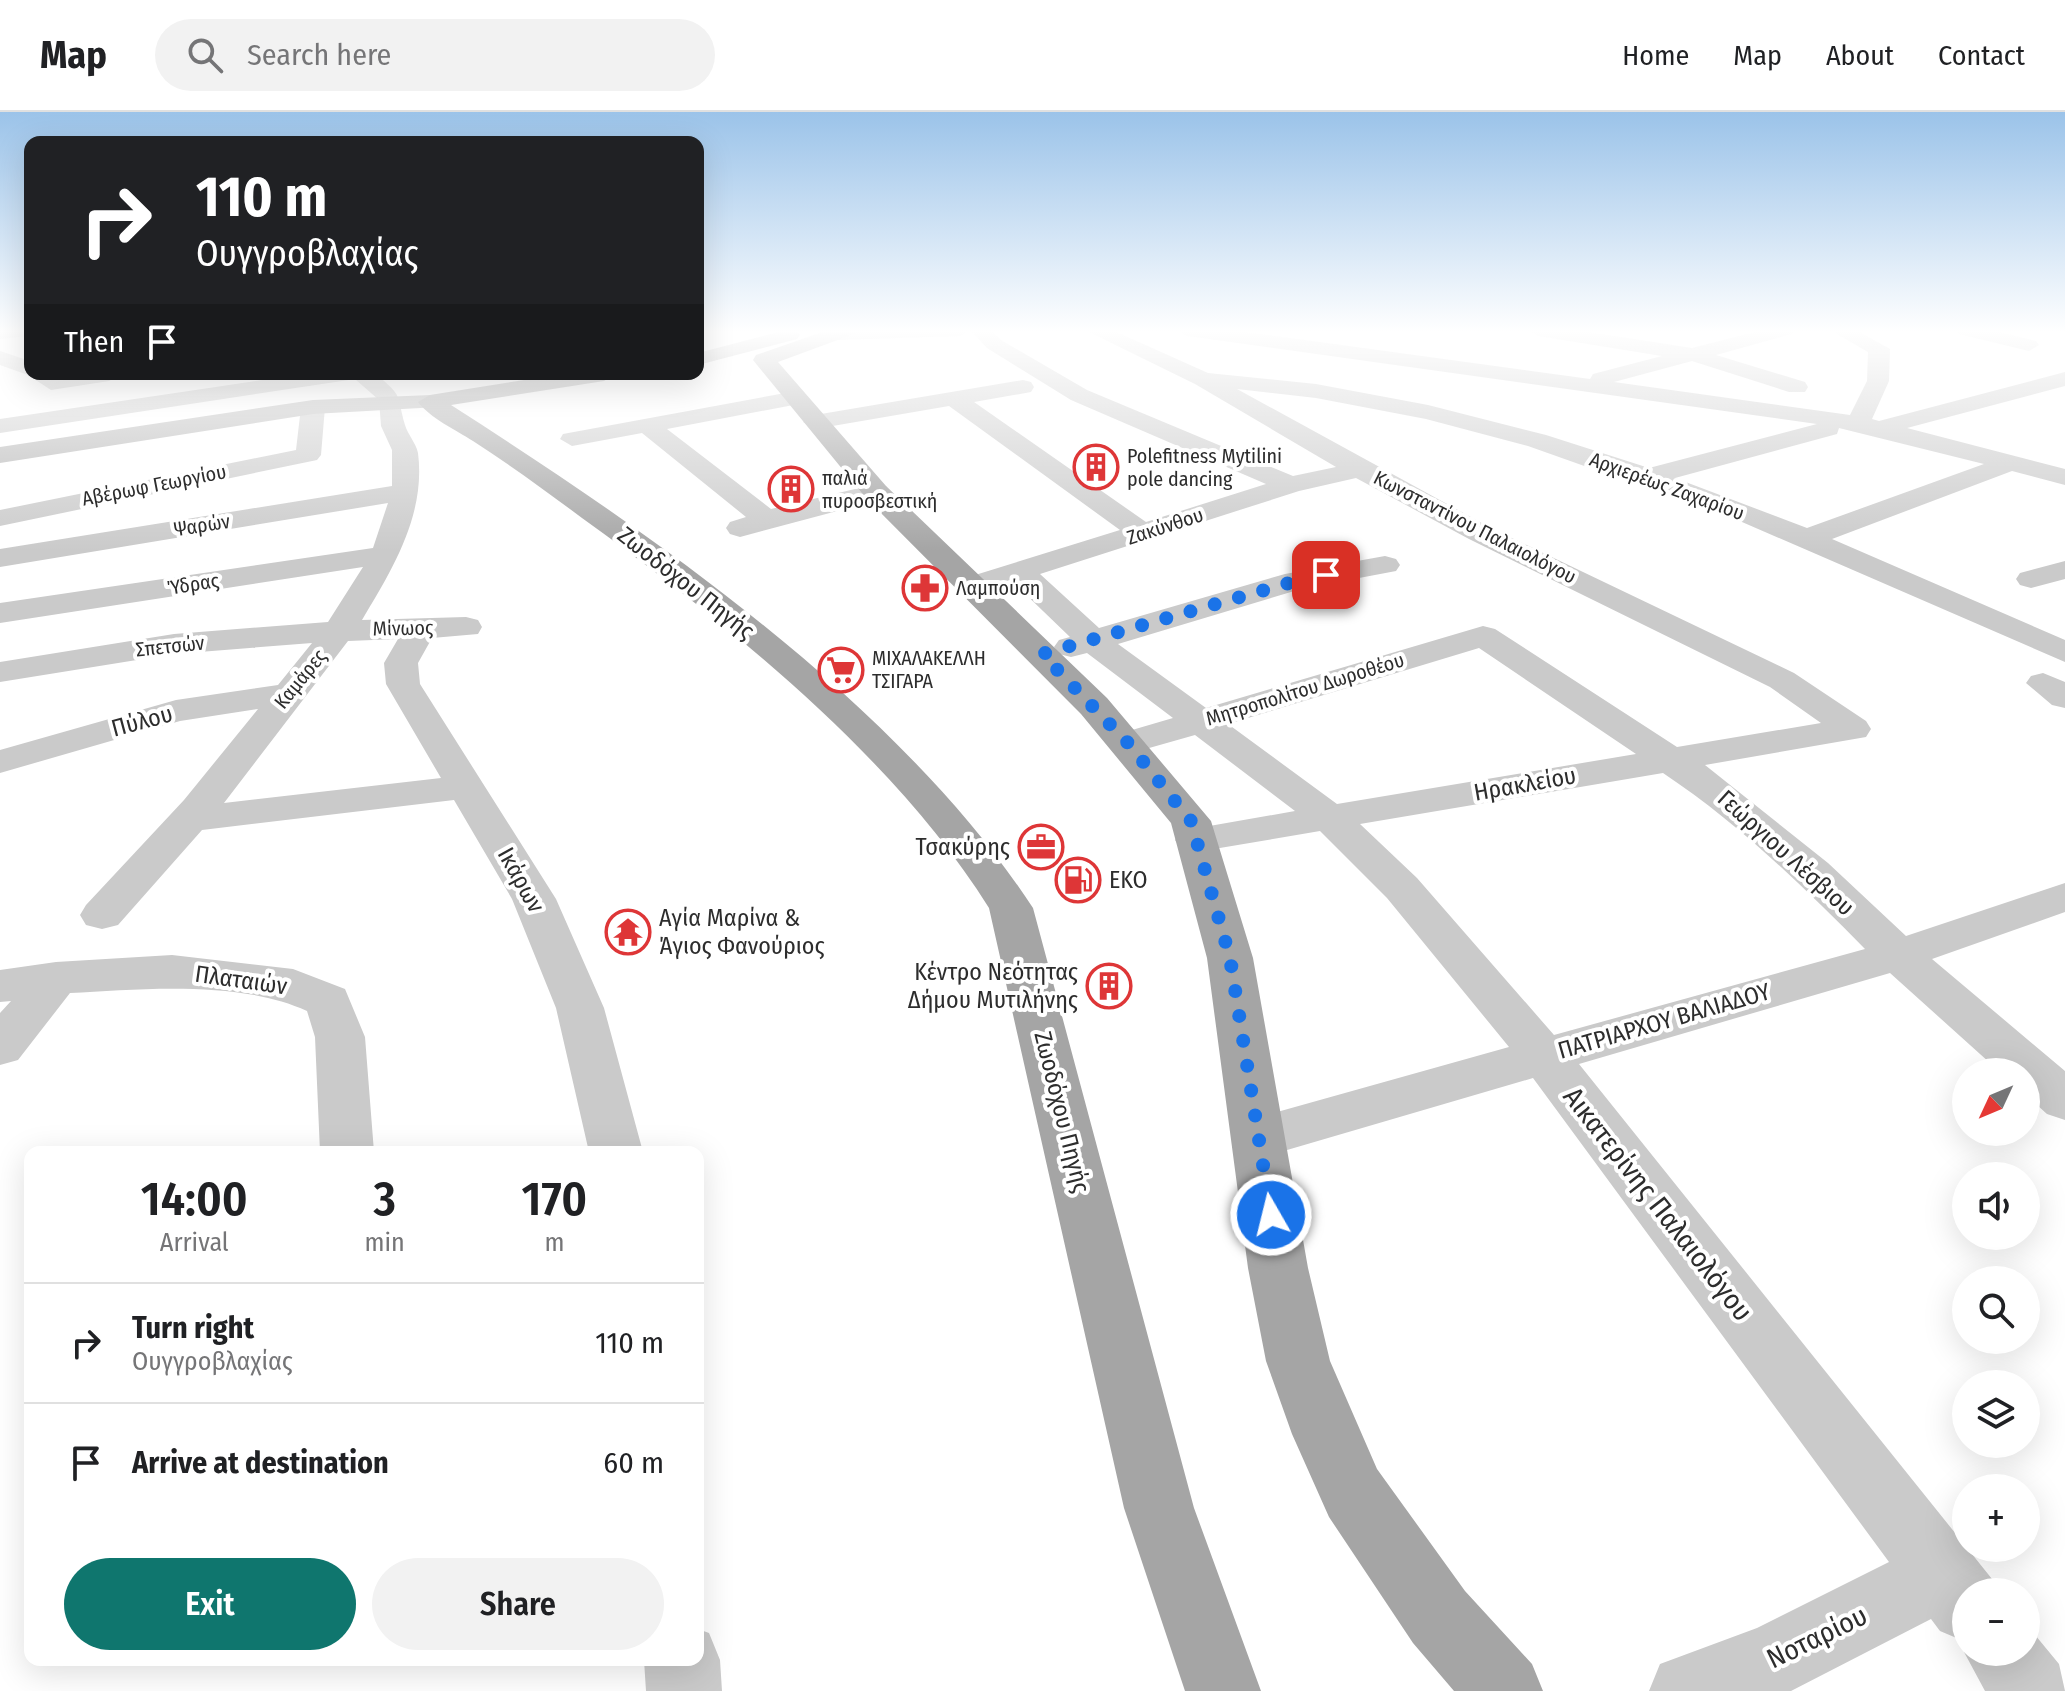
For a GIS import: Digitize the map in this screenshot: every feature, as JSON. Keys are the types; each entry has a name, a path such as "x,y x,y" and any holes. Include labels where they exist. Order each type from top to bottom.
{"main road":[{"name":"Ζωοδόχου Πηγής","path":"413,404 507,451 649,553 779,655 922,791 963,836 989,872 1011,908 1159,1508 1223,1691"},
{"path":"805,404 806,410 876,492 1128,743 1191,821 1230,958 1278,1268 1298,1361 1325,1434 1353,1493 1439,1617 1505,1691"}],"street":[{"path":"0,426 149,404"},
{"path":"0,455 313,407 395,404"},
{"name":"Καμάρες","path":"102,915 188,819 341,628 386,555 405,492 405,450 393,426 411,404"},
{"path":"572,439 645,424 891,404"},
{"path":"961,404 1143,533"},
{"path":"1099,404 1291,485"},
{"name":"Κωνσταντίνου Παλαιολόγου","path":"1246,404 1479,533 1782,680 1853,729"},
{"name":"Αρχιερέως Ζαχαρίου","path":"1378,404 1473,420 1651,476 2065,652"},
{"path":"1711,404 1870,426 2065,477"},
{"path":"1870,426 1874,404"},
{"path":"1651,476 1770,442 1870,426 1963,404"},
{"name":"Αβέρωφ Γεωργίου","path":"0,518 308,455 313,407"},
{"path":"1473,420 1503,410"},
{"path":"645,424 766,519"},
{"path":"1953,447 2065,461"},
{"path":"1805,539 2012,462"},
{"name":"Ζακύνθου","path":"970,587 1291,485 1360,469"},
{"name":"Ψαρών","path":"0,558 405,492"},
{"path":"737,529 876,492"},
{"name":"Ύδρας","path":"0,613 386,555"},
{"path":"1042,654 1296,581 1385,565"},
{"path":"2031,579 2065,570"},
{"name":"Αικατερίνης Παλαιολόγου","path":"1019,571 1093,641 1331,819 1402,888 1543,1055 1952,1586"},
{"name":"Μίνωος","path":"341,628 466,627"},
{"name":"Σπετσών","path":"0,672 109,653 341,628"},
{"name":"Ικάρων","path":"421,628 401,663 403,684 534,899 580,1008 614,1146"},
{"name":"Μητροπολίτου Δωροθέου","path":"1128,743 1483,636"},
{"name":"Γεώργιου Λέσβιου","path":"1483,636 1714,789 1762,827 1898,955 2065,1100"},
{"name":"Πύλου","path":"0,762 176,711 287,694"},
{"name":"Ηρακλείου","path":"1196,840 1853,729"},
{"path":"188,819 467,787"},
{"name":"ΠΑΤΡΙΑΡΧΟΥ ΒΑΛΙΑΔΟΥ","path":"1260,1137 1898,955 2065,897"},
{"name":"Πλαταιών","path":"0,986 56,978 172,971 293,985 328,1001 340,1037 347,1146"},
{"path":"0,1047 56,978"},
{"name":"Νοταρίου","path":"1687,1691 1952,1590"},
{"path":"682,1666 684,1691"},
{"path":"2013,1666 2032,1691"}],"place":[{"name":"Polefitness Mytilini pole dancing","path":"1096,467"},
{"name":"παλιά πυροσβεστική","path":"791,489"},
{"name":"Λαμπούση","path":"925,588"},
{"name":"ΜΙΧΑΛΑΚΕΛΛΗ ΤΣΙΓΑΡΑ","path":"841,670"},
{"name":"Τσακύρης","path":"1041,847"},
{"name":"EKO","path":"1078,880"},
{"name":"Αγία Μαρίνα & Άγιος Φανούριος","path":"628,932"},
{"name":"Κέντρο Νεότητας Δήμου Μυτιλήνης","path":"1109,986"}],"route":[{"path":"1271,1215 1230,958 1191,821 1128,743 1042,654 1326,575"}]}
